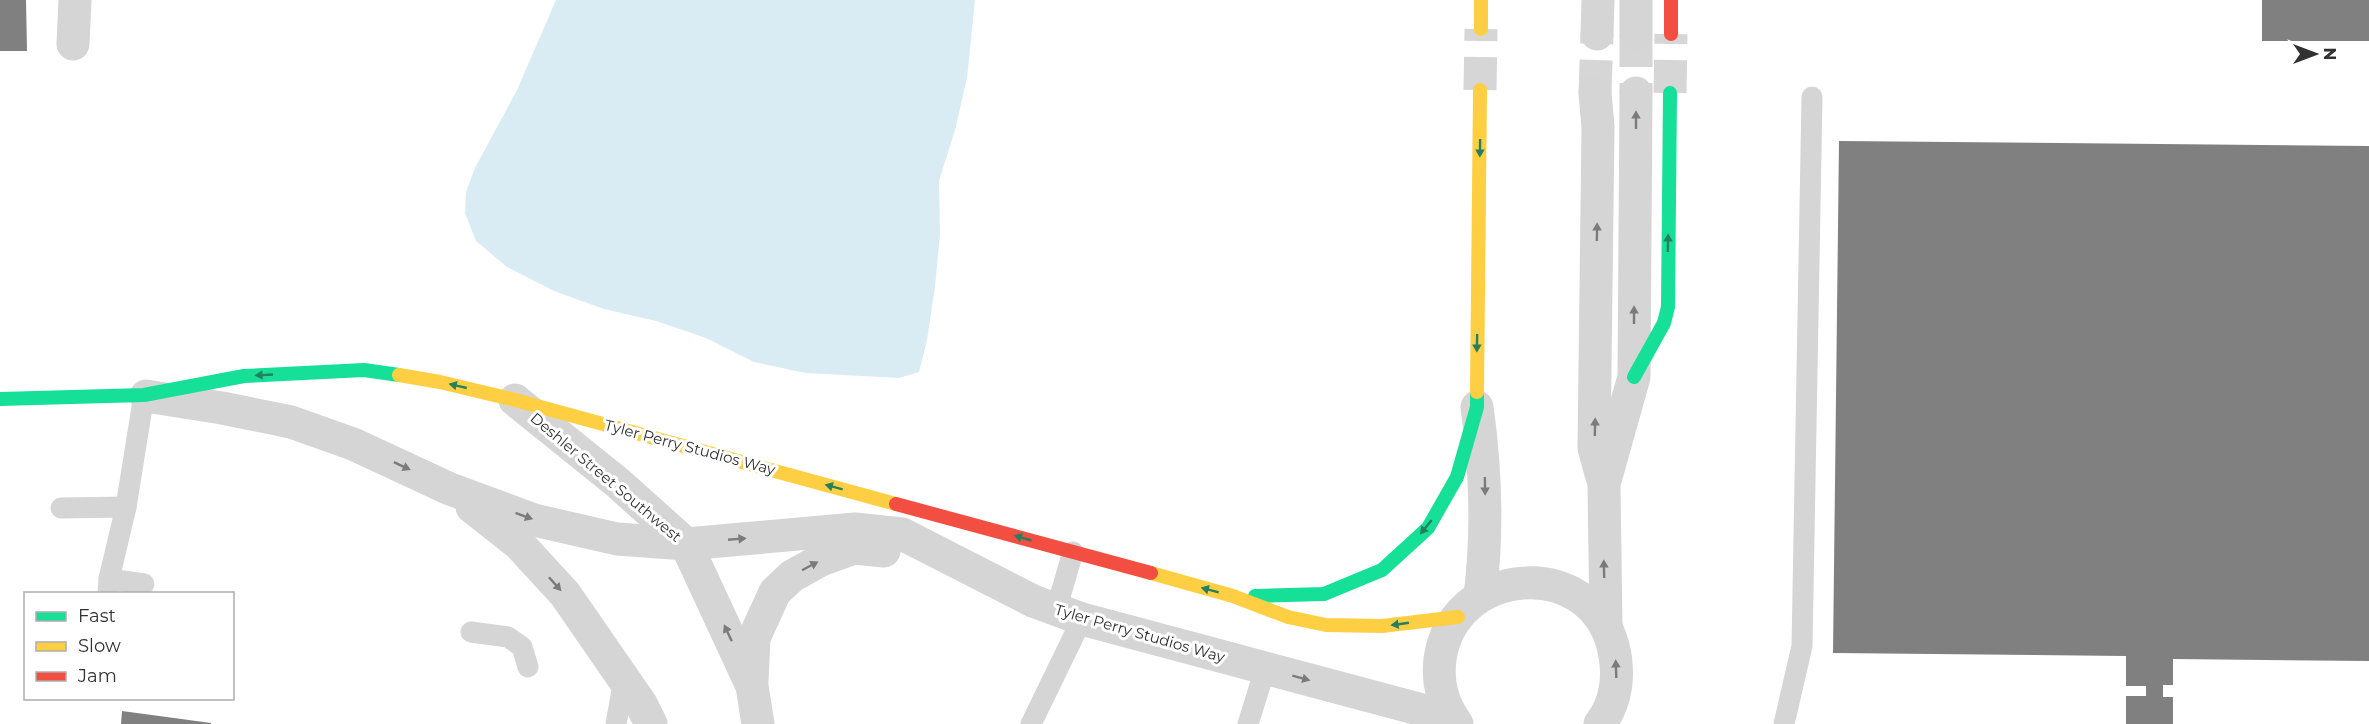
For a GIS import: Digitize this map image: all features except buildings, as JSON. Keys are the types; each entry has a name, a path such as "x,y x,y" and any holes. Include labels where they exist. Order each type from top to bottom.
{"street":[{"path":"73,44 75,0"},
{"path":"1481,0 1481,29"},
{"path":"1597,34 1598,0"},
{"path":"1636,0 1636,34"},
{"path":"1671,0 1671,34"},
{"path":"1455,721 1442,694 1440,667 1445,640 1469,607 1485,554 1486,483 1477,407 1480,90"},
{"path":"1595,93 1598,128 1594,448 1604,484 1606,627 1615,653 1617,680 1610,707 1600,724"},
{"path":"1634,378 1636,93"},
{"path":"1604,484 1634,378 1664,323 1668,307 1670,93"},
{"name":"Tyler Perry Studios Way","path":"0,399 144,395 244,376 363,370 440,382 515,400 1233,596 1305,622 1343,627 1384,627 1469,607"},
{"path":"144,395 291,422 363,448 450,489 527,553 565,594 641,704 651,724"},
{"name":"Deshler Street Southwest","path":"515,400 618,483 686,543 752,686 758,724"},
{"path":"1233,596 1324,594 1382,570 1428,528 1457,477 1477,407"},
{"name":"Tyler Perry Studios Way","path":"450,489 534,520 616,539 686,543 855,529 902,534 1033,601 1069,615 1455,721"},
{"path":"752,686 754,638 775,592 792,576 820,560 854,548 896,551 964,565"},
{"path":"1469,607 1506,585 1521,582 1548,584 1575,595 1588,605 1606,627"}],"lane":[{"path":"1784,724 1803,646 1812,97"},
{"path":"144,395 126,507 108,586 144,584"},
{"path":"61,508 126,507"},
{"path":"1031,724 1069,615 1073,552"},
{"path":"471,632 508,637 522,647 528,667"},
{"path":"1248,724 1265,669"},
{"path":"616,724 624,680"}],"shaded area":[{"path":"556,0 975,0 967,78 955,130 939,181 940,234 935,287 927,340 919,372 899,378 806,373 754,362 706,338 656,321 604,309 554,291 507,267 476,241 465,213 466,192 475,168 517,90"}],"tunnel":[{"path":"1480,90 1481,29"},
{"path":"1595,93 1597,34"},
{"path":"1636,34 1636,93"},
{"path":"1670,93 1671,34"}],"traffic: fast":[{"path":"1634,377 1664,323 1668,307 1670,93"},
{"path":"0,399 144,395 244,376 364,370 399,375"},
{"path":"1255,596 1324,594 1382,570 1428,528 1457,477 1477,407 1477,392"}],"traffic: slow":[{"path":"1481,0 1481,29"},
{"path":"1477,392 1480,90"},
{"path":"399,375 515,400 896,504"},
{"path":"1151,573 1233,596 1288,617 1326,625 1382,626 1458,617"}],"traffic: jam":[{"path":"1671,0 1671,34"},
{"path":"896,504 1151,573"}]}
